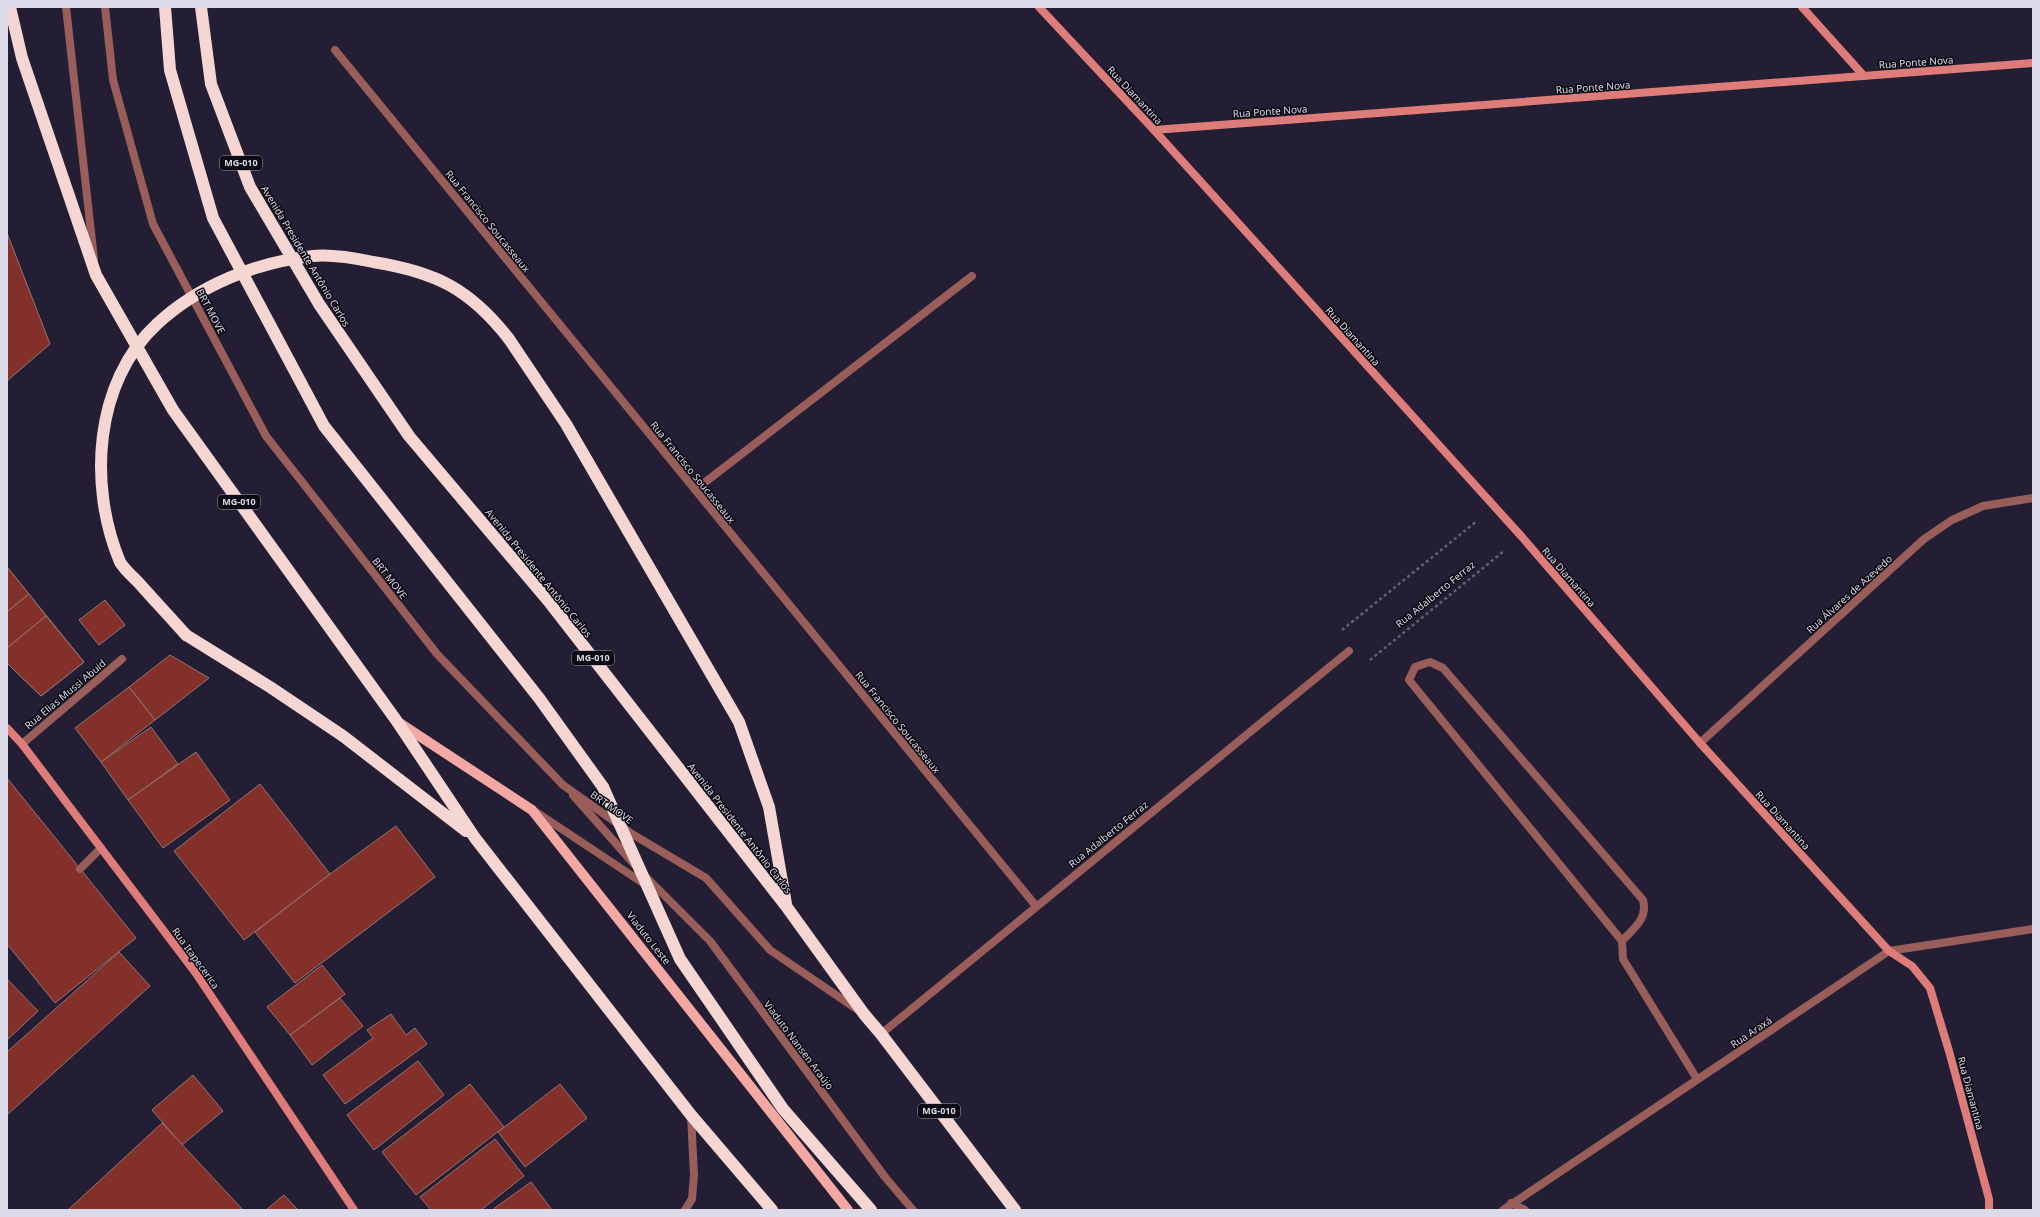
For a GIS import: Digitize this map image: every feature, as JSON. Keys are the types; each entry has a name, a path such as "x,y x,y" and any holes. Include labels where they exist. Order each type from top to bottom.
{"highway":[{"name":"MG-010","path":"10,7 22,58 96,275 173,410 396,720 474,838 691,1115 772,1210"},
{"path":"165,7 170,70 213,218 324,426 539,698 603,787 680,959 783,1109 871,1210"},
{"name":"Avenida Presidente Antônio Carlos","path":"201,7 211,84 250,187 319,304 409,436 550,603 786,906 864,1014 881,1034 1014,1210"},
{"path":"474,838 343,736 270,687 186,635 121,564 109,525 100,486 102,434 116,383 134,352 157,324 207,287 258,267 314,256 356,259 407,267 439,280 469,296 491,316 509,339 566,424 739,722 769,807 786,906"}],"main road":[{"name":"Viaduto Leste","path":"396,720 532,810 848,1210"}],"street":[{"path":"66,7 96,275"},
{"name":"BRT MOVE","path":"106,7 113,80 153,224 266,436 437,654 563,785 632,834 706,878 770,950 864,1014"},
{"name":"Rua Diamantina","path":"1039,7 1154,130 1522,537 1700,743 1889,951 1912,966 1930,988 1949,1051 1989,1199 1989,1210"},
{"path":"1802,7 1864,76"},
{"name":"Rua Francisco Soucasseaux","path":"334,50 1036,906"},
{"name":"Rua Ponte Nova","path":"1154,130 2033,63"},
{"path":"694,490 972,276"},
{"name":"Rua Álvares de Azevedo","path":"1700,743 1924,539 1952,520 1983,506 2033,498"},
{"name":"Rua Adalberto Ferraz","path":"881,1034 1348,651"},
{"name":"Rua Elias Mussi Abuid","path":"22,744 122,659"},
{"path":"1622,941 1640,922 1645,914 1643,900 1443,668 1430,662 1415,667 1408,680 1622,941 1623,959 1697,1079"},
{"name":"Rua Itapecerica","path":"7,728 22,744 194,972 354,1210"},
{"name":"Viaduto Nansen Araújo","path":"563,785 664,896 710,941 880,1171 913,1210"},
{"name":"Viaduto Nansen Araújo","path":"532,810 664,896"},
{"path":"80,869 101,848"},
{"name":"Rua Araxá","path":"1503,1210 1511,1203 1889,951 2033,929"},
{"path":"685,1210 692,1199 694,1175 691,1115"},
{"path":"1511,1203 1525,1210"}],"path":[{"path":"1336,634 1494,507"},
{"name":"Rua Adalberto Ferraz","path":"1368,662 1522,537"}],"building":[{"path":"7,233 50,344 7,381"},
{"path":"7,567 84,662 41,696 7,663"},
{"path":"7,567 29,594 7,612"},
{"path":"29,594 46,616 7,648 7,612"},
{"path":"105,600 125,625 99,645 79,620"},
{"path":"46,616 84,662 41,696 7,663 7,648"},
{"path":"170,655 209,678 155,720 129,687"},
{"path":"129,687 155,720 101,762 75,728"},
{"path":"151,727 178,764 128,800 101,762"},
{"path":"196,752 230,800 163,848 128,800"},
{"path":"7,778 136,938 55,1003 7,944"},
{"path":"260,784 330,874 244,940 174,851"},
{"path":"396,826 435,877 295,983 255,932 330,874"},
{"path":"119,952 150,986 7,1115 7,1052"},
{"path":"322,965 345,994 290,1035 267,1007"},
{"path":"7,979 38,1011 7,1040"},
{"path":"340,998 363,1026 312,1065 290,1035"},
{"path":"391,1014 406,1035 415,1028 427,1044 345,1104 323,1075 373,1038 367,1030"},
{"path":"418,1061 444,1095 374,1150 347,1115"},
{"path":"193,1075 223,1111 182,1145 152,1110"},
{"path":"470,1084 504,1127 416,1195 382,1152"},
{"path":"560,1084 587,1118 525,1167 498,1132"},
{"path":"162,1123 243,1210 68,1210"},
{"path":"495,1139 524,1176 481,1210 431,1210 420,1197"},
{"path":"531,1182 552,1210 492,1210"},
{"path":"284,1195 298,1210 266,1210"}]}
